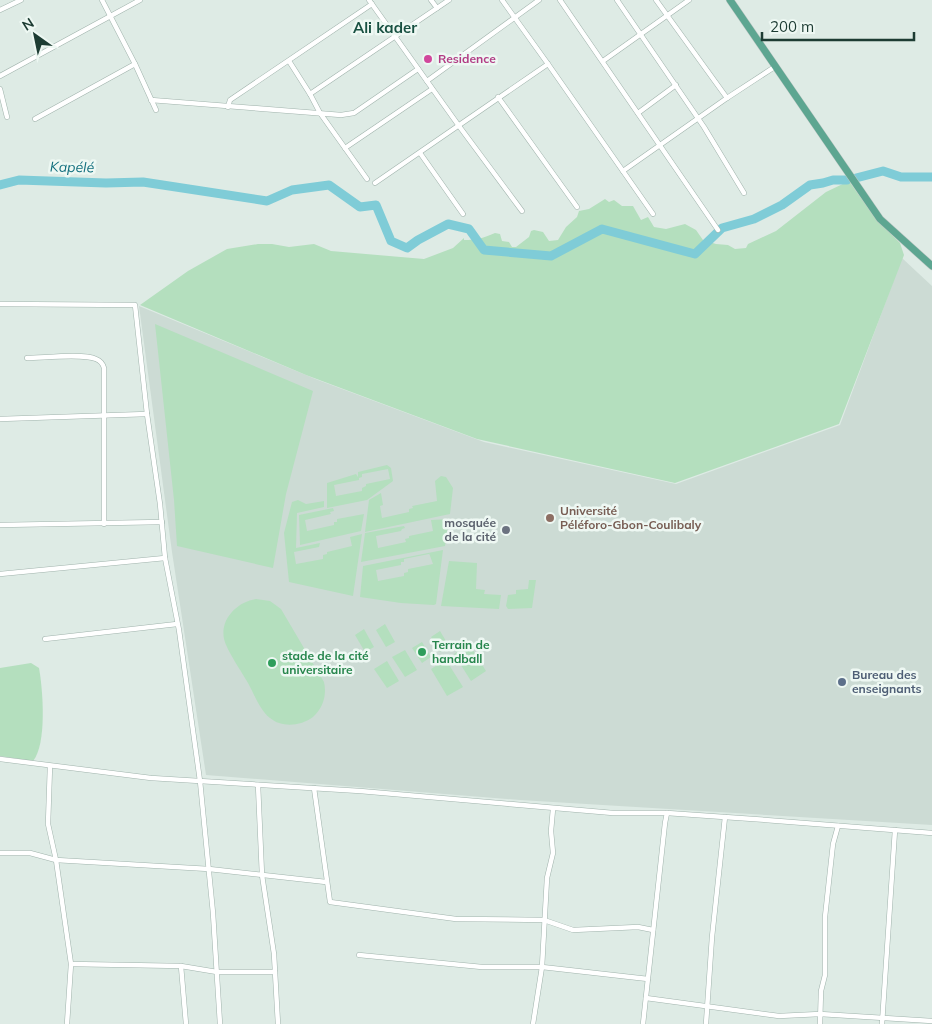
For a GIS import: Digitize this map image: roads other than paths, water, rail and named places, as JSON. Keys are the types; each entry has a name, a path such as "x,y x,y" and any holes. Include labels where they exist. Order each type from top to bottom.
{"main road":[{"path":"730,0 880,219 932,266"}],"street":[{"path":"0,10 21,0"},
{"path":"102,0 156,110"},
{"path":"0,76 140,0"},
{"path":"431,0 437,8"},
{"path":"310,94 449,0"},
{"path":"502,0 653,214"},
{"path":"426,81 539,0"},
{"path":"560,0 718,230"},
{"path":"617,0 676,85 744,192"},
{"path":"656,0 727,98"},
{"path":"603,62 689,0"},
{"path":"228,107 230,100 289,61 370,2 522,211"},
{"path":"289,61 320,113 367,179"},
{"path":"35,119 135,64"},
{"path":"375,183 548,64"},
{"path":"623,171 776,66"},
{"path":"152,100 341,115 354,113 418,69"},
{"path":"638,113 676,85"},
{"path":"0,89 7,116"},
{"path":"345,148 432,89"},
{"path":"498,97 577,207"},
{"path":"420,153 463,214"},
{"path":"0,304 135,305 165,558 178,624 200,781 209,869 220,1024"},
{"path":"27,358 85,357 96,359 102,363 104,368 105,416 104,524"},
{"path":"0,419 147,414"},
{"path":"0,525 162,522"},
{"path":"0,574 165,558"},
{"path":"45,639 178,624"},
{"path":"0,759 151,778 314,788 553,809 613,813 667,813 932,834"},
{"path":"50,766 48,824 56,860 71,964 67,1024"},
{"path":"258,784 262,875 274,954 278,1024"},
{"path":"314,788 330,902 456,919 544,920 572,930 638,927 653,930"},
{"path":"533,1024 542,967 547,878 553,853 550,832 553,809"},
{"path":"643,1024 667,813"},
{"path":"706,1024 712,937 725,818"},
{"path":"820,1024 821,992 825,976 825,917 833,844 838,826"},
{"path":"882,1024 895,830"},
{"path":"0,853 30,853 56,860 209,869 326,882"},
{"path":"359,955 482,967 542,967 648,979"},
{"path":"71,964 181,966 217,972 275,972"},
{"path":"181,966 186,1024"},
{"path":"646,998 779,1016 820,1014 932,1022"}],"waterway":[{"path":"856,178 883,171 901,177 932,177"},
{"name":"Kapélé","path":"0,185 19,180 106,183 143,182 267,201 292,190 329,185 360,207 376,205 391,241 407,248 448,224 469,229 484,250 551,256 602,229 695,254 722,228 754,219 782,205 810,185 833,180 847,180"}],"place":[{"name":"Residence","path":"428,59"},
{"name":"Université Péléforo-Gbon-Coulibaly","path":"550,518"},
{"name":"mosquée de la cité","path":"506,530"},
{"name":"Terrain de handball","path":"422,652"},
{"name":"stade de la cité universitaire","path":"272,663"},
{"name":"Bureau des enseignants","path":"842,682"}],"district":[{"name":"Ali kader","path":"385,28"}]}
